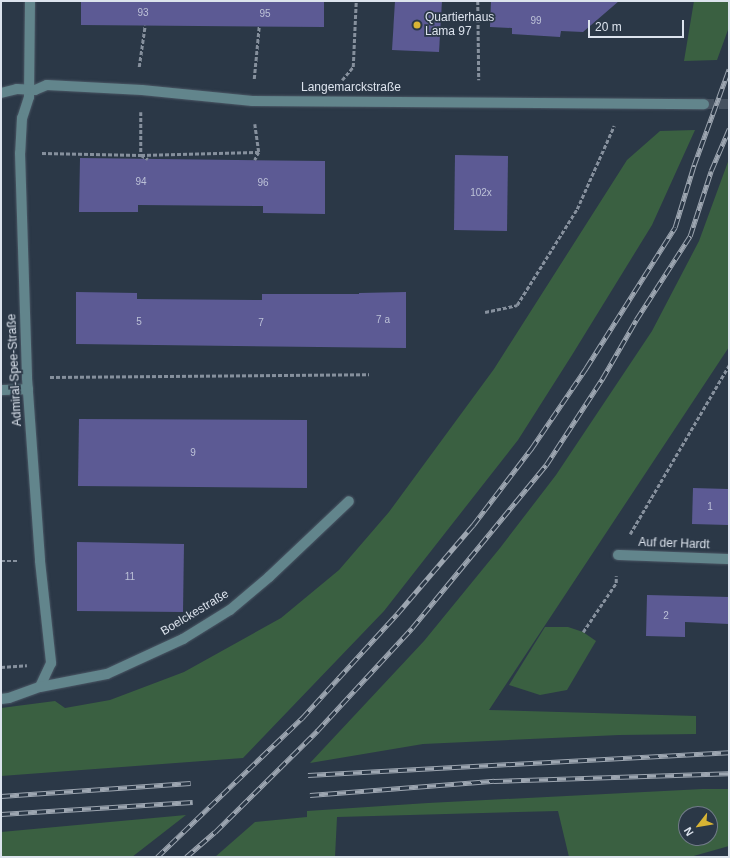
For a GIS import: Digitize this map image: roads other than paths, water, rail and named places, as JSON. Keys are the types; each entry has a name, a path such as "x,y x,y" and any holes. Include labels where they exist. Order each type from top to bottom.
{"street":[{"name":"Admiral-Spee-Straße","path":"30,1 29,97 22,118 20,153 27,378 40,561 51,663 40,687"},
{"name":"Langemarckstraße","path":"1,94 17,89 36,90 47,85 142,90 252,100 704,104"},
{"path":"1,390 28,389"},
{"name":"Boelckestraße","path":"1,699 9,698 40,687 106,674 183,639 230,610 270,577 349,501"},
{"name":"Auf der Hardt","path":"618,555 729,559"}],"tunnel":[{"path":"704,104 729,104"}],"railway":[{"path":"157,857 302,718 397,614 473,525 531,449 586,368 675,227 694,165 729,69"},
{"path":"186,857 215,832 317,731 412,628 546,465 602,379 636,320 690,236 711,171 729,129"},
{"path":"308,775 729,752"},
{"path":"310,795 494,781 729,773"},
{"path":"1,796 191,783"},
{"path":"1,814 193,802"}],"place":[{"name":"Quartierhaus Lama 97","path":"417,25"}]}
